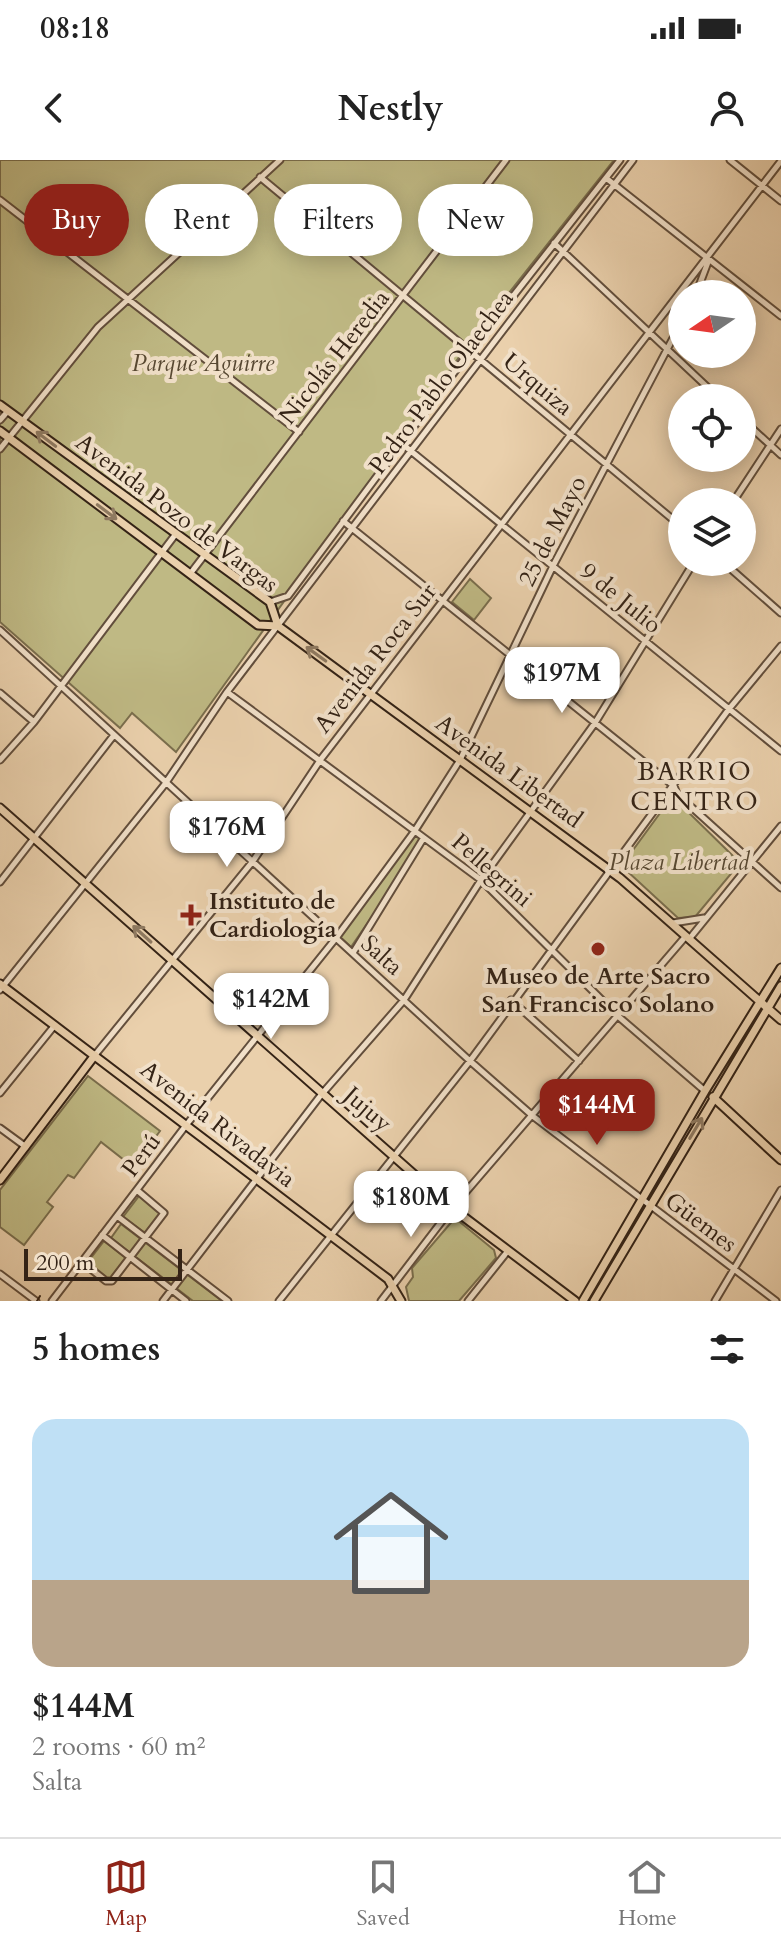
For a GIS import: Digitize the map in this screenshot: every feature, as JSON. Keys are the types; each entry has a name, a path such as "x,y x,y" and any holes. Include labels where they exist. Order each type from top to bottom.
{"main road":[{"name":"Avenida Pozo de Vargas","path":"0,405 270,602 278,626 258,625 0,431"},
{"name":"Avenida Libertad","path":"278,626 610,870 781,1020"},
{"name":"Jujuy","path":"0,808 452,1208 575,1301"},
{"path":"594,1301 705,1091 781,968"},
{"path":"583,1301 714,1098 781,986"},
{"name":"Avenida Rivadavia","path":"1,987 187,1124 330,1235 393,1286 401,1301"},
{"name":"Avenida Roca Sur","path":"0,1180 95,1055"},
{"name":"Pellegrini","path":"705,1091 781,1160"}],"street":[{"path":"0,449 98,327 125,299 280,160"},
{"name":"Nicolás Heredia","path":"190,574 506,160"},
{"name":"Pedro Pablo Olaechea","path":"270,602 288,596 470,351 620,160"},
{"name":"Pedro Pablo Olaechea","path":"1,987 165,784 227,692 633,160"},
{"path":"730,160 781,201"},
{"name":"Avenida Roca Sur","path":"95,1055 253,861 321,759 445,602 781,161"},
{"name":"Urquiza","path":"260,177 668,515"},
{"path":"606,178 781,316"},
{"path":"0,200 299,432"},
{"path":"554,243 704,384"},
{"path":"701,280 709,257"},
{"name":"25 de Mayo","path":"460,760 553,566 667,350"},
{"path":"0,420 8,411"},
{"path":"742,488 781,429"},
{"path":"756,432 781,455"},
{"name":"9 de Julio","path":"401,443 781,751"},
{"path":"343,521 512,653 674,786 677,794 781,888"},
{"path":"0,759 34,722 175,535"},
{"path":"163,1301 321,1095 404,1000 481,880 595,723 685,576"},
{"path":"739,576 781,613"},
{"name":"Salta","path":"0,630 470,1061 534,1117 646,1203"},
{"path":"279,1301 392,1155 470,1061 511,1000 729,709 781,646"},
{"name":"Pellegrini","path":"227,692 481,880 619,1017 705,1091"},
{"path":"0,693 34,722"},
{"path":"0,882 114,735"},
{"name":"Perú","path":"52,1301 187,1124 336,938 414,832 460,760"},
{"path":"381,1301 452,1208 534,1117 781,826"},
{"path":"353,953 423,839"},
{"path":"673,923 705,918"},
{"path":"511,1000 579,1061"},
{"path":"0,1093 55,1025"},
{"path":"0,1128 27,1147"},
{"path":"82,1262 110,1283 146,1238 164,1213 137,1190"},
{"path":"715,1301 781,1190"},
{"name":"Güemes","path":"646,1203 776,1301"},
{"path":"117,1216 228,1301"},
{"path":"102,1235 186,1301"},
{"path":"468,1301 507,1252"},
{"path":"0,1274 36,1301"}],"green space":[{"name":"Parque Aguirre","path":"0,160 614,160 467,346 176,752 132,713 120,728 0,622"},
{"path":"470,579 491,598 474,620 452,602"},
{"name":"Plaza Libertad","path":"680,804 734,857 735,869 695,917 678,918 627,871 625,861 666,805"},
{"path":"415,833 424,841 351,947 337,934"},
{"path":"88,1076 160,1131 133,1167 101,1142 74,1178 68,1175 47,1202 53,1207 24,1245 0,1227 0,1190"},
{"path":"139,1196 161,1212 145,1233 123,1217"},
{"path":"455,1218 494,1250 496,1258 459,1301 409,1301 406,1287 413,1277 412,1268"},
{"path":"121,1224 222,1301 193,1301 111,1238"},
{"path":"104,1241 126,1258 109,1280 87,1263"}],"tram line":[{"path":"37,1301 40,1296"}],"place":[{"name":"Instituto de Cardiología","path":"191,915"},
{"name":"Museo de Arte Sacro San Francisco Solano","path":"598,949"}],"district":[{"name":"BARRIO CENTRO","path":"695,786"}]}
